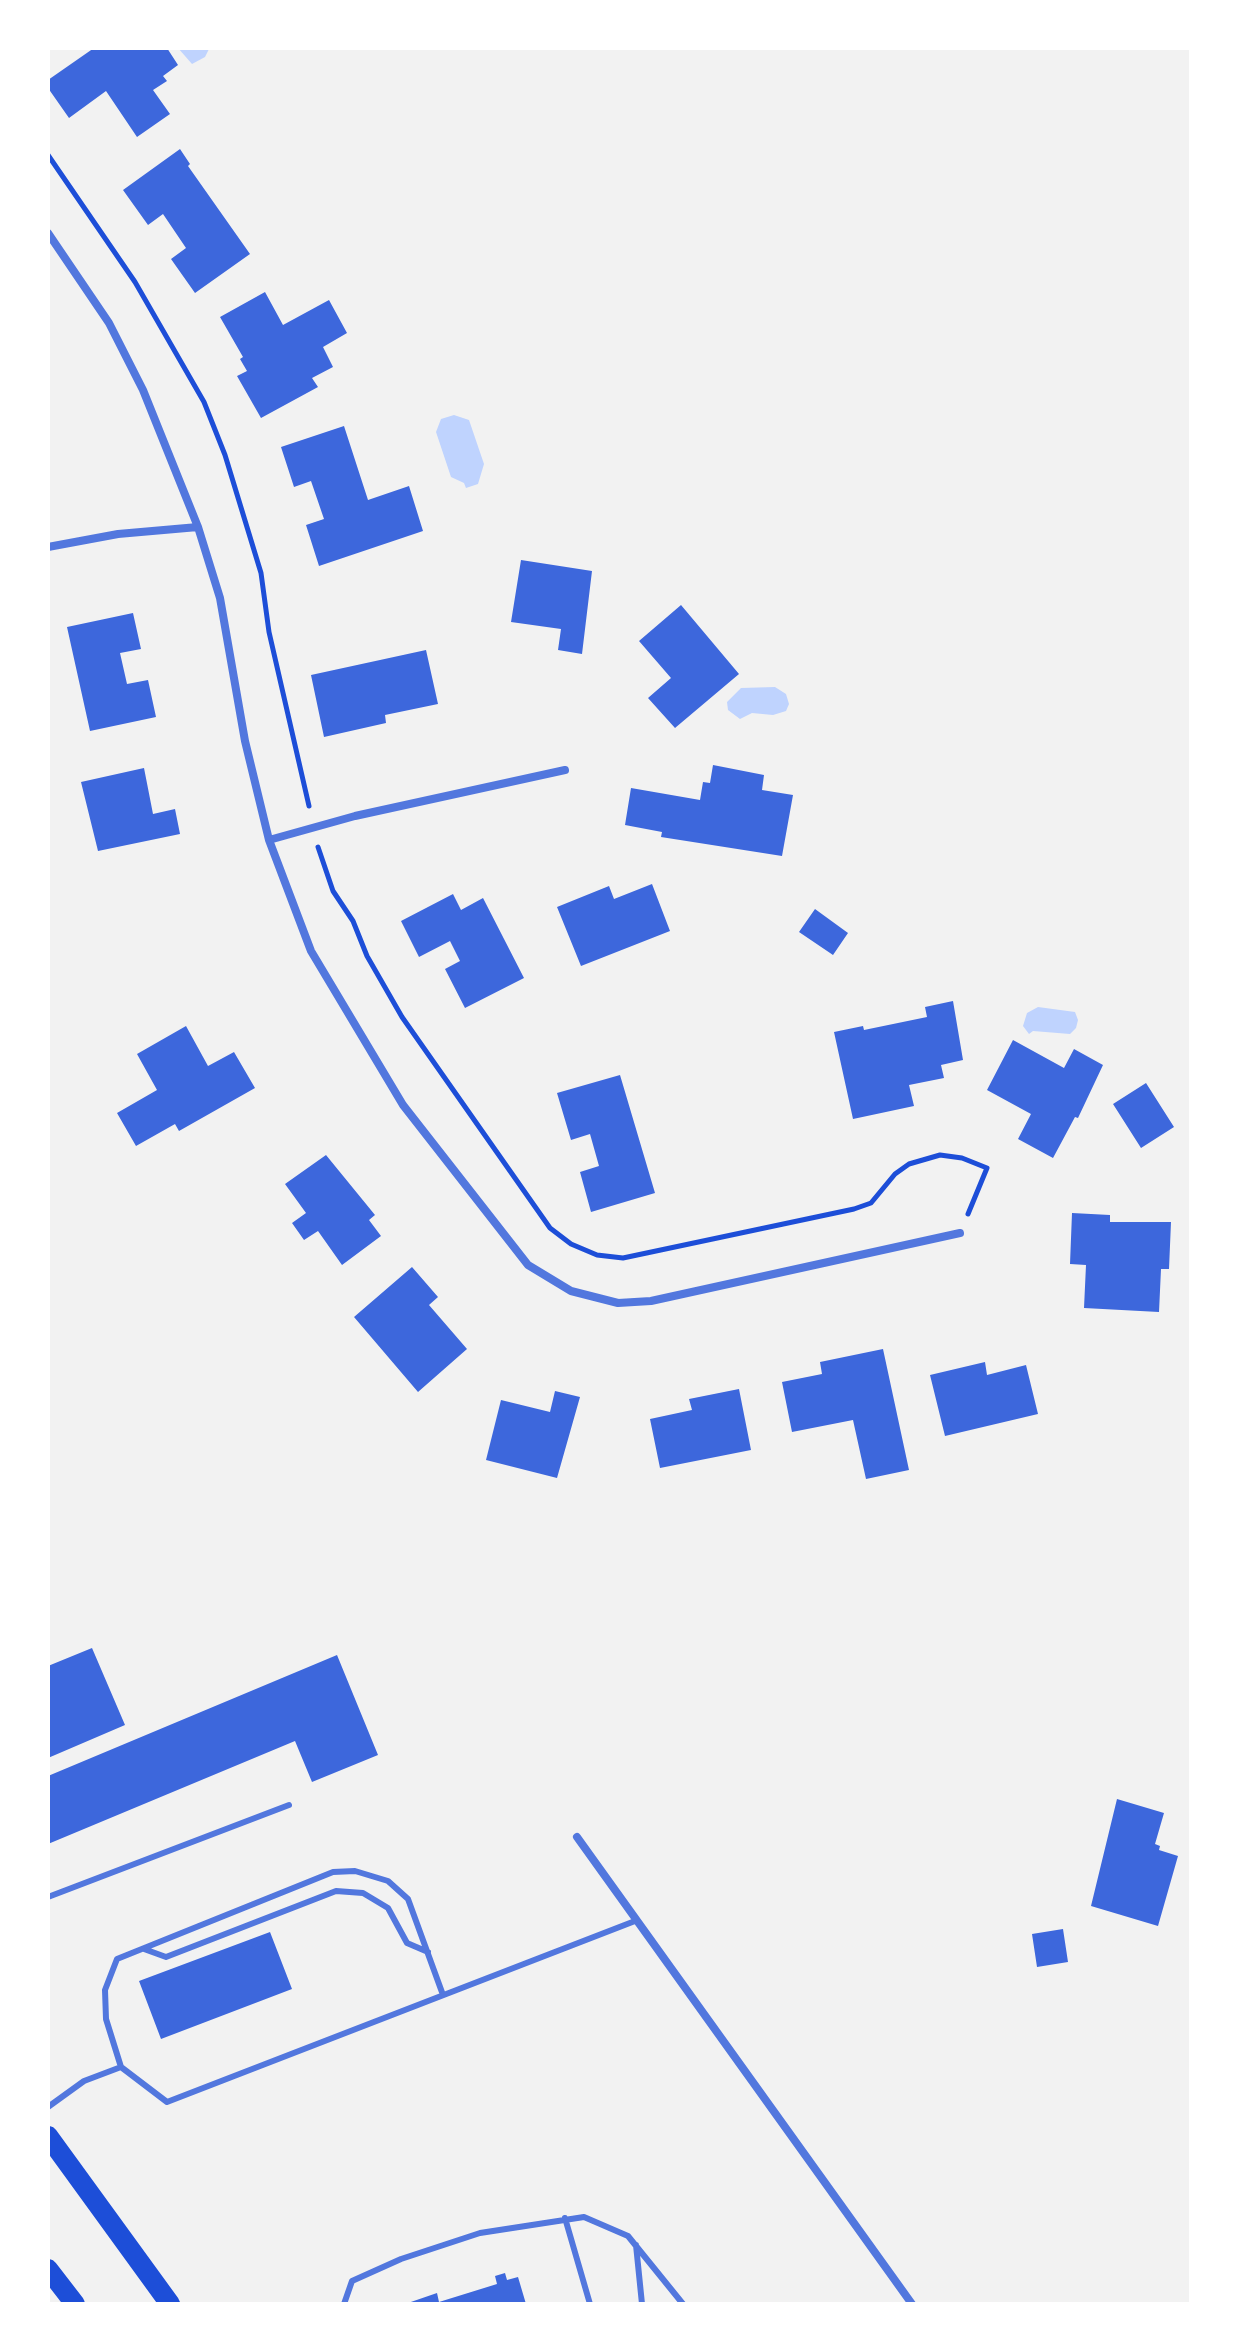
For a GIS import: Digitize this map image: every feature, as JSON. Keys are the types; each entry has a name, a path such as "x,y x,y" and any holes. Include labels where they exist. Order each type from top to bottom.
{"main road":[{"path":"48,2136 170,2304"},
{"path":"48,2269 75,2304"}],"street":[{"path":"48,233 109,323 198,527 220,598 245,741 269,840 311,951 403,1105 528,1265 571,1291 618,1303 651,1301 960,1233"},
{"path":"48,547 118,534 198,527"},
{"path":"269,840 565,770"},
{"path":"577,1837 912,2304"}],"lane":[{"path":"48,1897 289,1805"},
{"path":"443,1995 408,1899 388,1881 355,1871 333,1872 117,1959 105,1990 106,2019 121,2067 167,2102 635,1921"},
{"path":"143,1949 166,1957 336,1891 363,1893 388,1908 407,1943 428,1952"},
{"path":"48,2107 84,2081 121,2067"},
{"path":"344,2304 352,2281 401,2259 480,2233 584,2217 628,2236 683,2304"},
{"path":"565,2218 590,2304"},
{"path":"636,2245 642,2304"}],"path":[{"path":"48,155 135,282 210,415 261,573 269,632 314,827 333,891 353,921 367,956 402,1017 550,1228 571,1244 597,1255 623,1258 854,1209 871,1203 895,1174 909,1164 940,1155 962,1158 987,1168 960,1233"}],"water":[{"path":"178,48 209,49 205,57 192,64"},
{"path":"454,415 469,420 484,464 478,484 466,488 464,483 451,477 436,432 441,419"},
{"path":"775,687 786,694 789,704 786,711 773,715 752,713 740,719 728,710 727,702 741,688"},
{"path":"1038,1007 1075,1012 1078,1020 1076,1028 1070,1034 1033,1031 1029,1034 1023,1026 1027,1013"}],"building":[{"path":"94,48 167,48 178,65 163,76 167,81 153,90 170,114 137,137 106,91 69,118 48,88 48,80"},
{"path":"180,149 190,164 188,166 250,254 195,293 171,259 186,248 163,214 148,225 123,190"},
{"path":"265,292 283,325 329,300 347,333 323,347 333,367 312,378 318,387 261,418 237,376 247,371 240,359 243,357 220,317"},
{"path":"344,426 368,500 409,486 423,531 319,566 306,525 324,519 311,481 294,487 281,447"},
{"path":"521,560 592,571 582,654 558,650 561,629 511,622"},
{"path":"681,605 739,674 675,728 648,698 671,678 639,641"},
{"path":"133,613 141,649 120,653 127,684 148,680 156,717 90,731 67,627"},
{"path":"426,650 438,704 385,715 386,723 324,737 311,675"},
{"path":"713,765 764,775 762,790 793,795 782,856 661,837 662,832 625,825 631,788 700,800 703,782 710,783"},
{"path":"144,768 153,814 175,809 180,834 98,851 81,782"},
{"path":"652,884 670,931 581,966 557,907 609,886 614,899"},
{"path":"453,894 461,910 483,898 524,978 465,1008 445,969 460,961 450,941 419,957 401,921"},
{"path":"815,909 848,933 833,955 799,932"},
{"path":"953,1001 963,1060 941,1065 944,1078 909,1085 914,1106 853,1119 834,1032 863,1026 864,1030 927,1017 925,1007"},
{"path":"186,1026 208,1066 234,1052 255,1088 179,1131 175,1124 136,1146 117,1113 157,1090 137,1054"},
{"path":"1013,1040 1064,1068 1074,1049 1103,1065 1078,1118 1075,1117 1053,1158 1018,1139 1031,1114 987,1090"},
{"path":"620,1075 655,1193 591,1212 580,1172 599,1166 590,1134 571,1140 557,1093"},
{"path":"1146,1083 1174,1127 1141,1148 1113,1104"},
{"path":"326,1155 375,1215 369,1220 381,1236 342,1265 318,1231 304,1240 292,1223 306,1213 285,1184"},
{"path":"1072,1213 1110,1215 1110,1222 1171,1222 1169,1269 1161,1269 1159,1312 1084,1308 1086,1265 1070,1264"},
{"path":"412,1267 438,1297 429,1305 467,1349 418,1392 354,1317"},
{"path":"883,1349 909,1470 866,1479 853,1420 792,1432 782,1382 822,1374 820,1362"},
{"path":"985,1362 987,1375 1026,1365 1038,1414 945,1436 930,1375"},
{"path":"739,1389 751,1450 660,1468 650,1419 692,1410 689,1399"},
{"path":"555,1391 580,1397 557,1478 486,1460 501,1400 550,1412"},
{"path":"92,1648 125,1725 48,1758 48,1666"},
{"path":"337,1655 378,1755 312,1782 295,1741 48,1844 48,1776"},
{"path":"1117,1799 1164,1813 1155,1844 1160,1846 1159,1850 1178,1856 1158,1926 1091,1906"},
{"path":"1063,1929 1068,1962 1037,1967 1032,1934"},
{"path":"270,1932 292,1989 161,2039 139,1981"},
{"path":"505,2273 507,2280 518,2277 526,2304 405,2304 437,2293 439,2302 497,2284 495,2276"}]}
